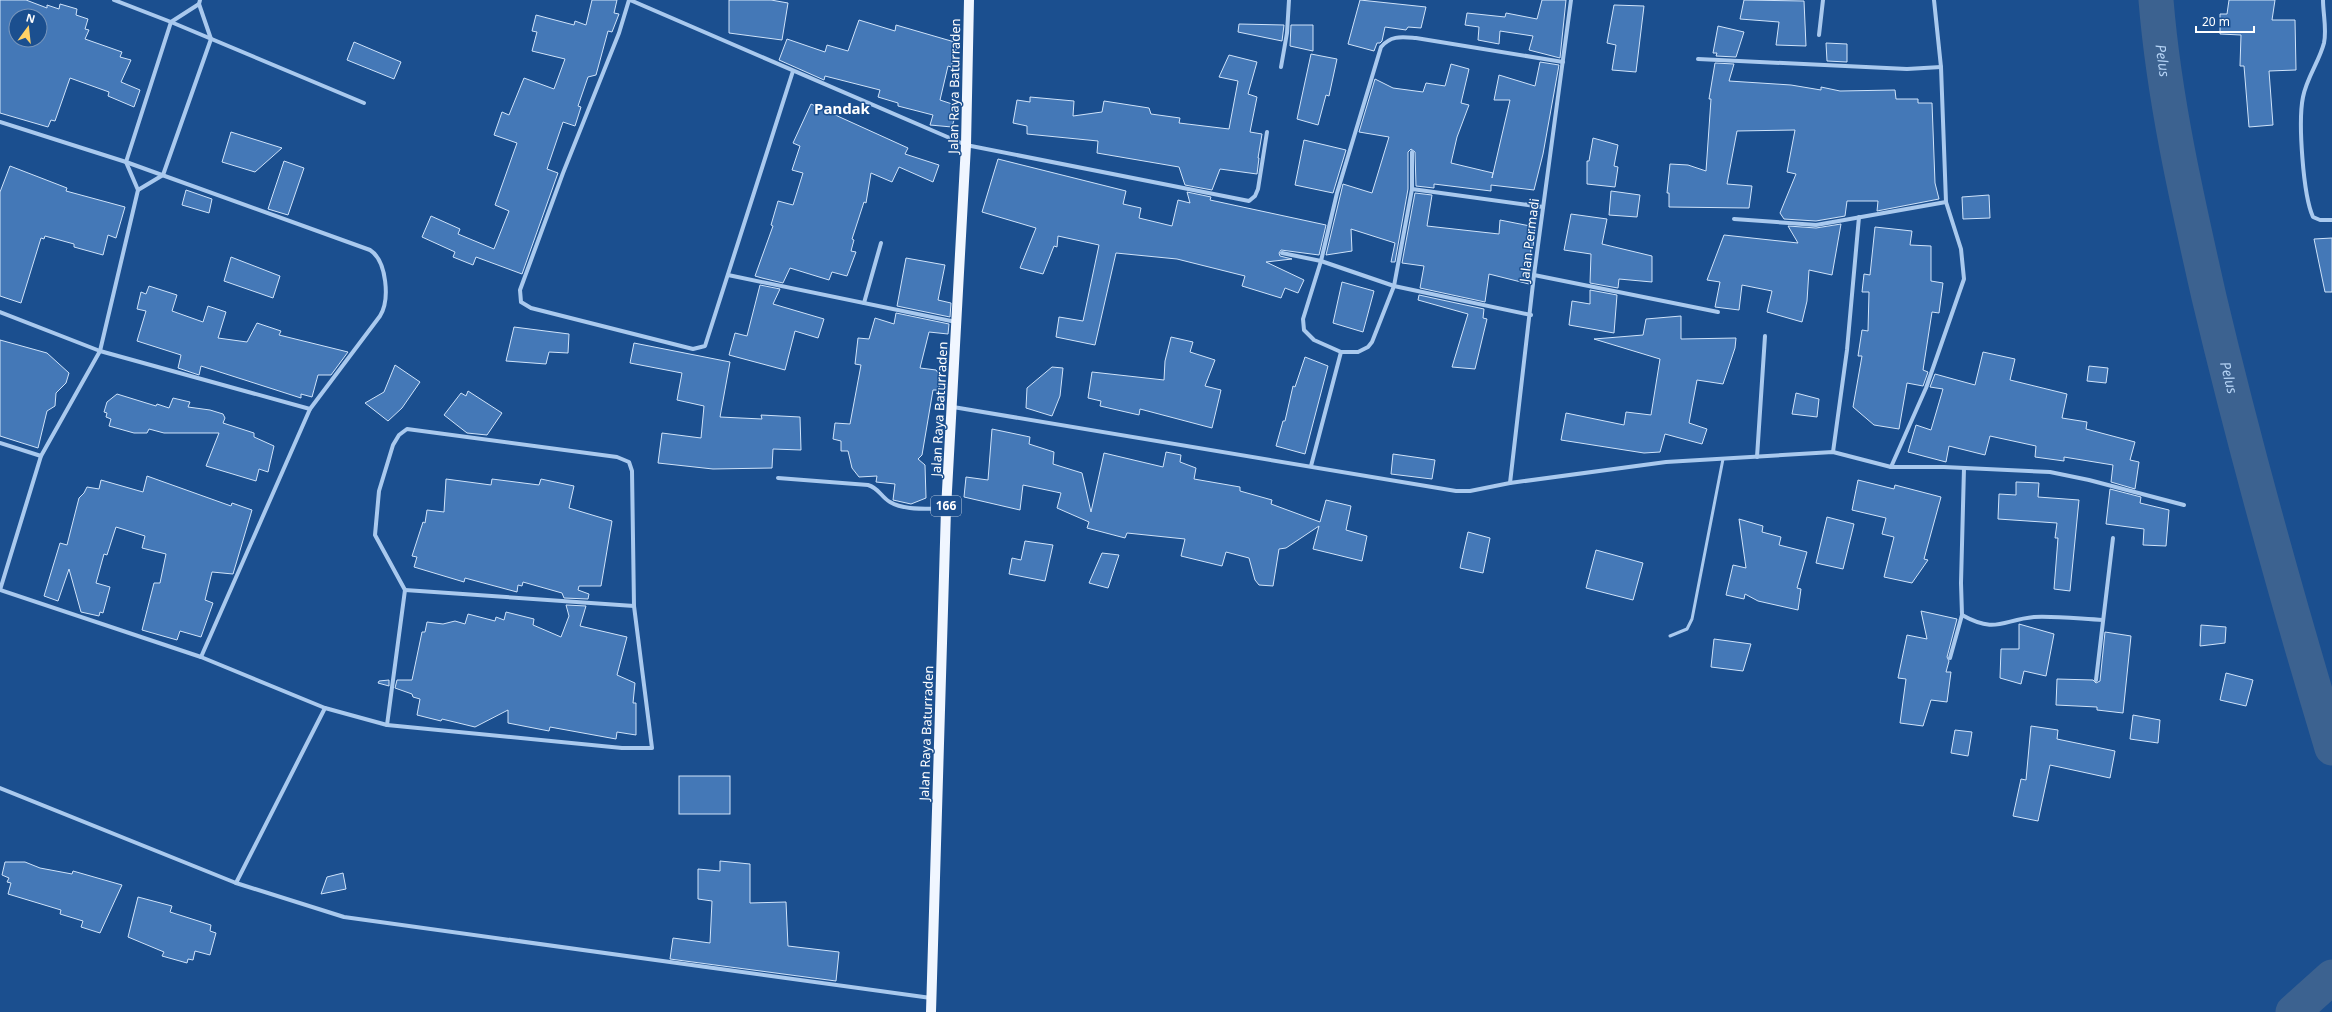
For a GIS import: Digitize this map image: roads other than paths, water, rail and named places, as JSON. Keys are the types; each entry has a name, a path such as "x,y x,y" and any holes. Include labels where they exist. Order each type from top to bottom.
{"main road":[{"name":"Jalan Raya Baturraden","path":"931,1012 946,509 966,145 969,0"}],"street":[{"path":"114,0 171,22 364,103"},
{"path":"793,71 705,346 698,349 531,308 521,302 520,290 563,174 619,33 630,0 966,145 1249,201 1255,196 1258,189 1267,132"},
{"path":"1281,67 1287,33 1289,0"},
{"name":"Jalan Permadi","path":"1510,483 1531,316 1534,275 1571,0"},
{"path":"1818,35 1823,0"},
{"path":"1891,467 1926,388 1964,279 1960,249 1946,202 1941,67 1934,0"},
{"path":"2323,0 2324,42 2307,81 2301,116 2306,192 2309,208 2313,217 2320,220 2332,220"},
{"path":"138,190 163,176 211,39 200,2 171,22 126,162 138,190 100,351 41,456 0,590 201,657 325,708 387,725 622,748 652,748 634,606 632,471 629,462 617,457 407,429 399,435 393,445 379,491 375,535 404,590 387,725"},
{"path":"1412,152 1412,189 1394,286 1372,342 1368,347 1358,352 1341,352 1314,340 1304,330 1303,319 1321,261 1337,193 1370,76 1381,47 1386,40 1396,37 1416,38 1563,62"},
{"path":"1698,59 1907,69 1941,67"},
{"path":"0,122 126,162 370,250 377,254 383,263 386,303 384,309 310,409 201,657"},
{"path":"1412,189 1543,208"},
{"path":"1734,220 1816,225 1946,202"},
{"path":"1833,452 1847,350 1859,217"},
{"path":"864,303 881,243"},
{"path":"1282,253 1321,261 1394,286 1531,316"},
{"path":"728,275 957,322"},
{"path":"1534,275 1718,312"},
{"path":"0,312 100,351 310,409"},
{"path":"1757,457 1765,336"},
{"path":"1311,466 1341,352"},
{"path":"952,407 1456,491 1470,491 1510,483 1666,462 1833,452 1891,467 1964,468 2050,472 2089,480 2184,505"},
{"path":"0,443 41,456"},
{"path":"1950,658 1962,615 1961,583 1964,468"},
{"path":"778,478 868,485 879,490 888,501 894,504 911,508 946,509"},
{"path":"2096,680 2113,538"},
{"path":"404,590 634,606"},
{"path":"1962,615 1973,621 1991,625 2002,625 2033,617 2103,620"},
{"path":"236,883 325,708"},
{"path":"0,788 236,883 344,917 932,998"}],"lane":[{"path":"1670,636 1687,629 1692,619 1723,459"}],"waterway":[{"name":"Pelus","path":"2156,0 2170,112 2209,297 2267,523 2332,748"},
{"name":"Pelus","path":"2293,1012 2332,977"}],"district":[{"name":"Pandak","path":"842,109"}]}
